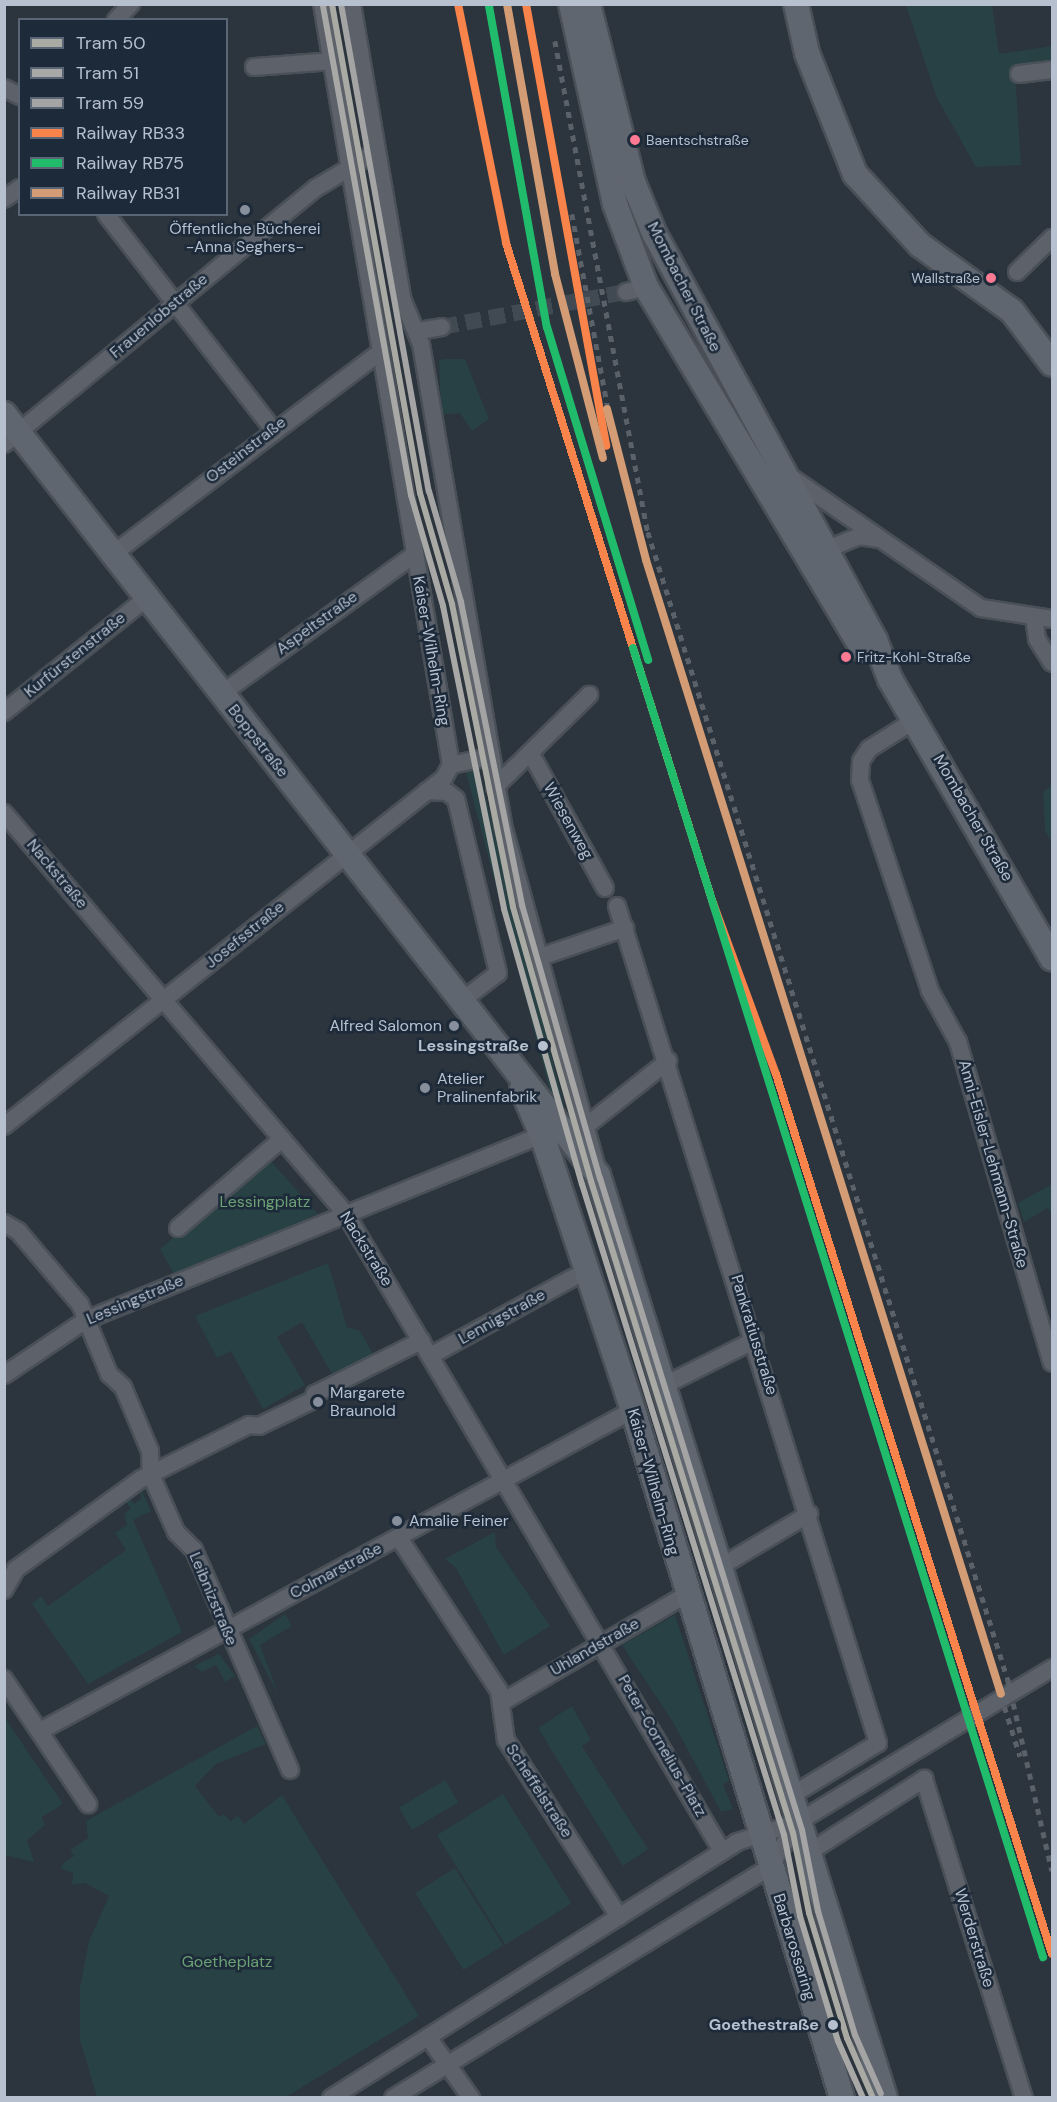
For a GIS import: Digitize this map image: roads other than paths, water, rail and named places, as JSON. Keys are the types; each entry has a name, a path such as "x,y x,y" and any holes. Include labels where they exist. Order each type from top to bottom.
{"street":[{"path":"118,18 131,4"},
{"name":"Kaiser-Wilhelm-Ring","path":"322,4 350,165 376,352 452,765"},
{"path":"352,4 403,302 418,331 495,787 598,1175 789,1797 885,2097"},
{"name":"Mombacher Straße","path":"571,4 636,289 861,647 890,679"},
{"name":"Mombacher Straße","path":"588,4 633,182 654,233 825,550 890,679 1053,959"},
{"path":"796,4 807,53 855,174 920,245 1012,311 1053,364"},
{"path":"254,67 332,61"},
{"path":"1019,74 1053,70"},
{"path":"4,88 18,95"},
{"name":"Frauenlobstraße","path":"9,430 350,165 376,152"},
{"path":"4,200 18,190"},
{"path":"108,216 273,429"},
{"path":"1017,272 1053,238"},
{"path":"418,331 442,327"},
{"name":"Osteinstraße","path":"113,554 376,352"},
{"name":"Boppstraße","path":"9,430 113,554 511,1068 598,1175"},
{"path":"779,467 879,539 981,608 1053,619"},
{"path":"791,534 825,550 859,536 879,539"},
{"name":"Aspeltstraße","path":"221,694 415,554"},
{"name":"Kurfürstenstraße","path":"6,708 147,598"},
{"path":"1034,617 1037,639 1053,663"},
{"path":"495,787 589,696"},
{"name":"Anni-Eisler-Lehmann-Straße","path":"915,720 869,749 861,761 860,780 930,991 958,1042 1053,1363"},
{"name":"Wiesenweg","path":"531,754 605,888"},
{"path":"452,765 490,757"},
{"name":"Josefsstraße","path":"4,1126 427,791 452,765"},
{"path":"427,791 447,792 456,800 498,973 460,1002"},
{"name":"Nackstraße","path":"4,813 346,1214 501,1478 602,1642"},
{"path":"540,957 625,928 617,906"},
{"name":"Pankratiusstraße","path":"625,928 755,1340 878,1743 789,1797"},
{"path":"586,1126 668,1061"},
{"name":"Boppstraße","path":"511,1068 542,1135"},
{"name":"Kaiser-Wilhelm-Ring","path":"542,1135 633,1410 757,1831"},
{"name":"Lessingstraße","path":"4,1375 86,1320 542,1135"},
{"path":"178,1228 282,1139"},
{"name":"Leibnizstraße","path":"4,1223 18,1231 80,1304 150,1451 151,1475 176,1532 194,1551 226,1630 290,1770"},
{"name":"Lennigstraße","path":"430,1356 574,1277"},
{"path":"663,1386 755,1340"},
{"path":"4,1590 16,1569 151,1475 249,1425 259,1426 313,1400 315,1394 421,1341"},
{"name":"Colmarstraße","path":"40,1731 399,1538 501,1478 633,1410"},
{"path":"720,1568 809,1514"},
{"name":"Scheffelstraße","path":"399,1538 504,1701 506,1740 619,1917"},
{"name":"Uhlandstraße","path":"504,1701 687,1594"},
{"name":"Peter-Cornelius-Platz","path":"602,1642 722,1851"},
{"path":"331,2097 722,1851 757,1831 798,1822 1053,1668"},
{"path":"4,1679 88,1804"},
{"name":"Werderstraße","path":"808,1853 924,1779 1024,2097"},
{"path":"393,2097 770,1868 798,1822"},
{"name":"Barbarossaring","path":"757,1831 842,2097"},
{"path":"428,2037 471,2097"}],"tunnel":[{"path":"442,327 626,292"}],"railway":[{"path":"555,41 648,532 1008,1680 1052,1871"},
{"path":"572,214 613,435 650,573 1020,1756"},
{"path":"713,903 966,1707"}],"tram line":[{"name":"50","path":"332,4 420,493 452,604 513,907 591,1181 793,1833 809,1913 847,2038 873,2098"},
{"name":"59","path":"341,4 429,491 461,602 522,905 600,1178 802,1830 818,1911 855,2035 881,2094"},
{"name":"51","path":"323,6 411,495 443,606 504,909 582,1184 784,1835 800,1916 838,2041 863,2098"}],"rail line":[{"name":"RB33","path":"458,4 506,243 713,903 776,1074 1052,1954"},
{"name":"RB31","path":"507,4 555,274 603,458"},
{"name":"RB33","path":"526,4 606,446"},
{"name":"RB75","path":"489,6 547,327 648,660"},
{"name":"RB31","path":"607,409 646,560 1001,1694"},
{"name":"RB75","path":"633,648 1043,1957"}],"place":[{"name":"Baentschstraße","path":"635,140"},
{"name":"Öffentliche Bücherei -Anna Seghers-","path":"245,210"},
{"name":"Wallstraße","path":"991,278"},
{"name":"Fritz-Kohl-Straße","path":"846,657"},
{"name":"Alfred Salomon","path":"454,1026"},
{"name":"Lessingstraße","path":"543,1046"},
{"name":"Atelier Pralinenfabrik","path":"425,1088"},
{"name":"Margarete Braunold","path":"318,1402"},
{"name":"Amalie Feiner","path":"397,1521"},
{"name":"Goethestraße","path":"833,2025"}],"park label":[{"name":"Lessingplatz","path":"265,1202"},
{"name":"Goetheplatz","path":"227,1962"}]}
